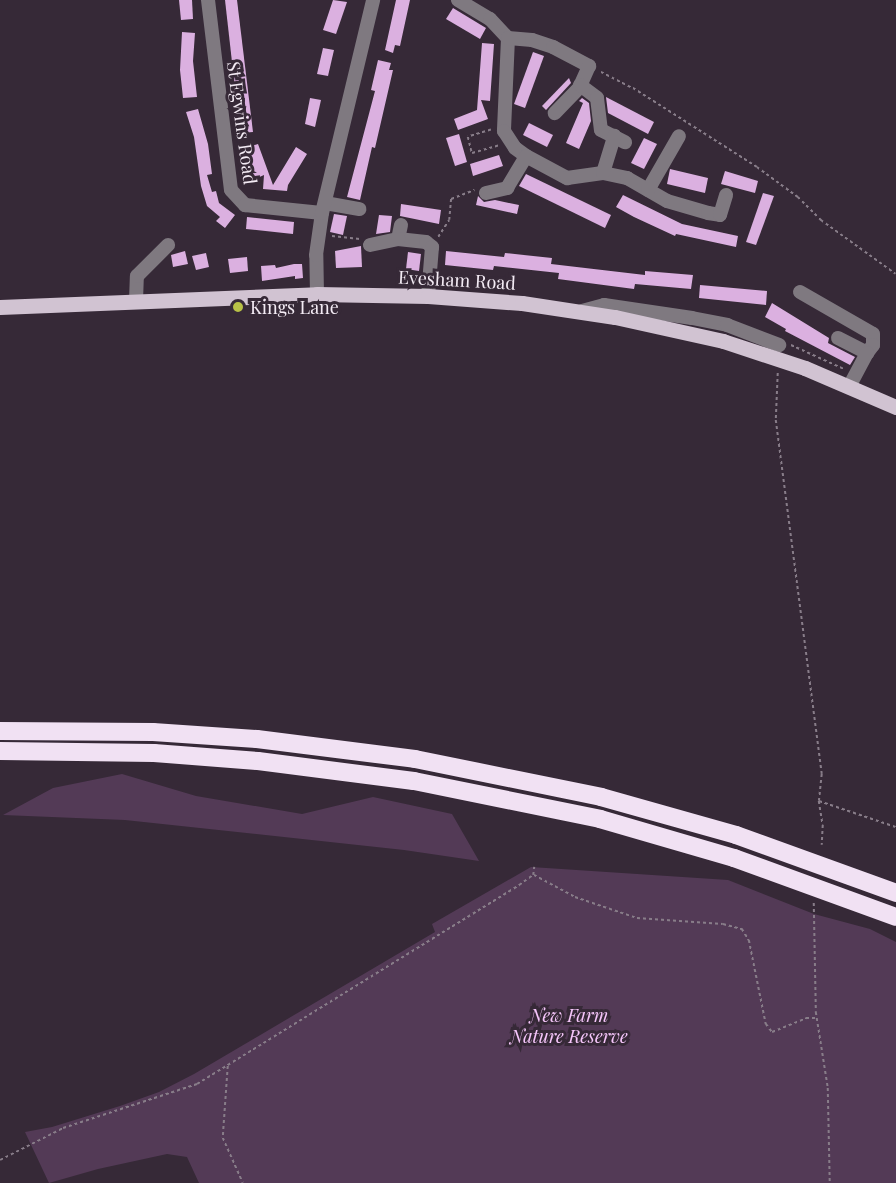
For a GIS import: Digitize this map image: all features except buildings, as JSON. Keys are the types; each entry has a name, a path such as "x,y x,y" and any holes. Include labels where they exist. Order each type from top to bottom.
{"highway":[{"path":"0,731 153,732 256,739 415,759 602,796 736,835 896,893"},
{"path":"0,751 177,755 258,761 414,781 600,819 734,858 896,917"}],"main road":[{"name":"Evesham Road","path":"0,307 317,294 428,296 582,311 723,341 781,348 853,380 896,407"}],"street":[{"name":"St Egwins Road","path":"208,0 231,190 245,205 359,209"},
{"path":"317,294 316,255 319,234 373,0"},
{"path":"458,0 490,19 508,38 532,40 553,47 589,66 580,85 555,113"},
{"path":"508,38 504,126 510,142 526,156 567,178 603,173 627,178 667,201 720,215 726,195"},
{"path":"580,85 597,98 614,136 603,173"},
{"path":"648,190 679,136"},
{"path":"481,191 507,188 526,156"},
{"path":"370,245 395,235 426,242 432,247 428,296"},
{"path":"136,301 136,276 168,245"},
{"path":"800,292 873,334 873,345 853,380"},
{"path":"582,311 604,305 728,325 781,348"},
{"path":"723,341 728,325"},
{"path":"838,338 867,353"}],"path":[{"path":"589,66 633,88 757,167 798,197 821,220 896,274"},
{"path":"504,126 468,137 472,153 510,142"},
{"path":"432,247 447,225 451,199 481,191"},
{"path":"319,234 395,235"},
{"path":"822,845 823,825 819,801 822,774 776,420 776,386 781,348 853,380"},
{"path":"819,801 896,827"},
{"path":"533,875 534,867"},
{"path":"533,875 575,897 637,918 723,924 742,929 749,940 766,1024 772,1032 806,1018 817,1018"},
{"path":"0,1160 63,1128 197,1084 533,875"},
{"path":"814,899 817,1018 828,1088 830,1183"},
{"path":"228,1065 223,1138 243,1183"}],"green space":[{"path":"122,774 196,796 302,814 373,797 452,814 479,861 404,850 125,820 3,815 53,788"},
{"name":"New Farm Nature Reserve","path":"531,867 728,880 814,914 870,929 896,942 896,1183 199,1183 187,1157 167,1154 98,1169 49,1183 25,1132 52,1127 120,1106 159,1092 194,1074 435,932 432,924"}],"place":[{"name":"Kings Lane","path":"238,307"}]}
